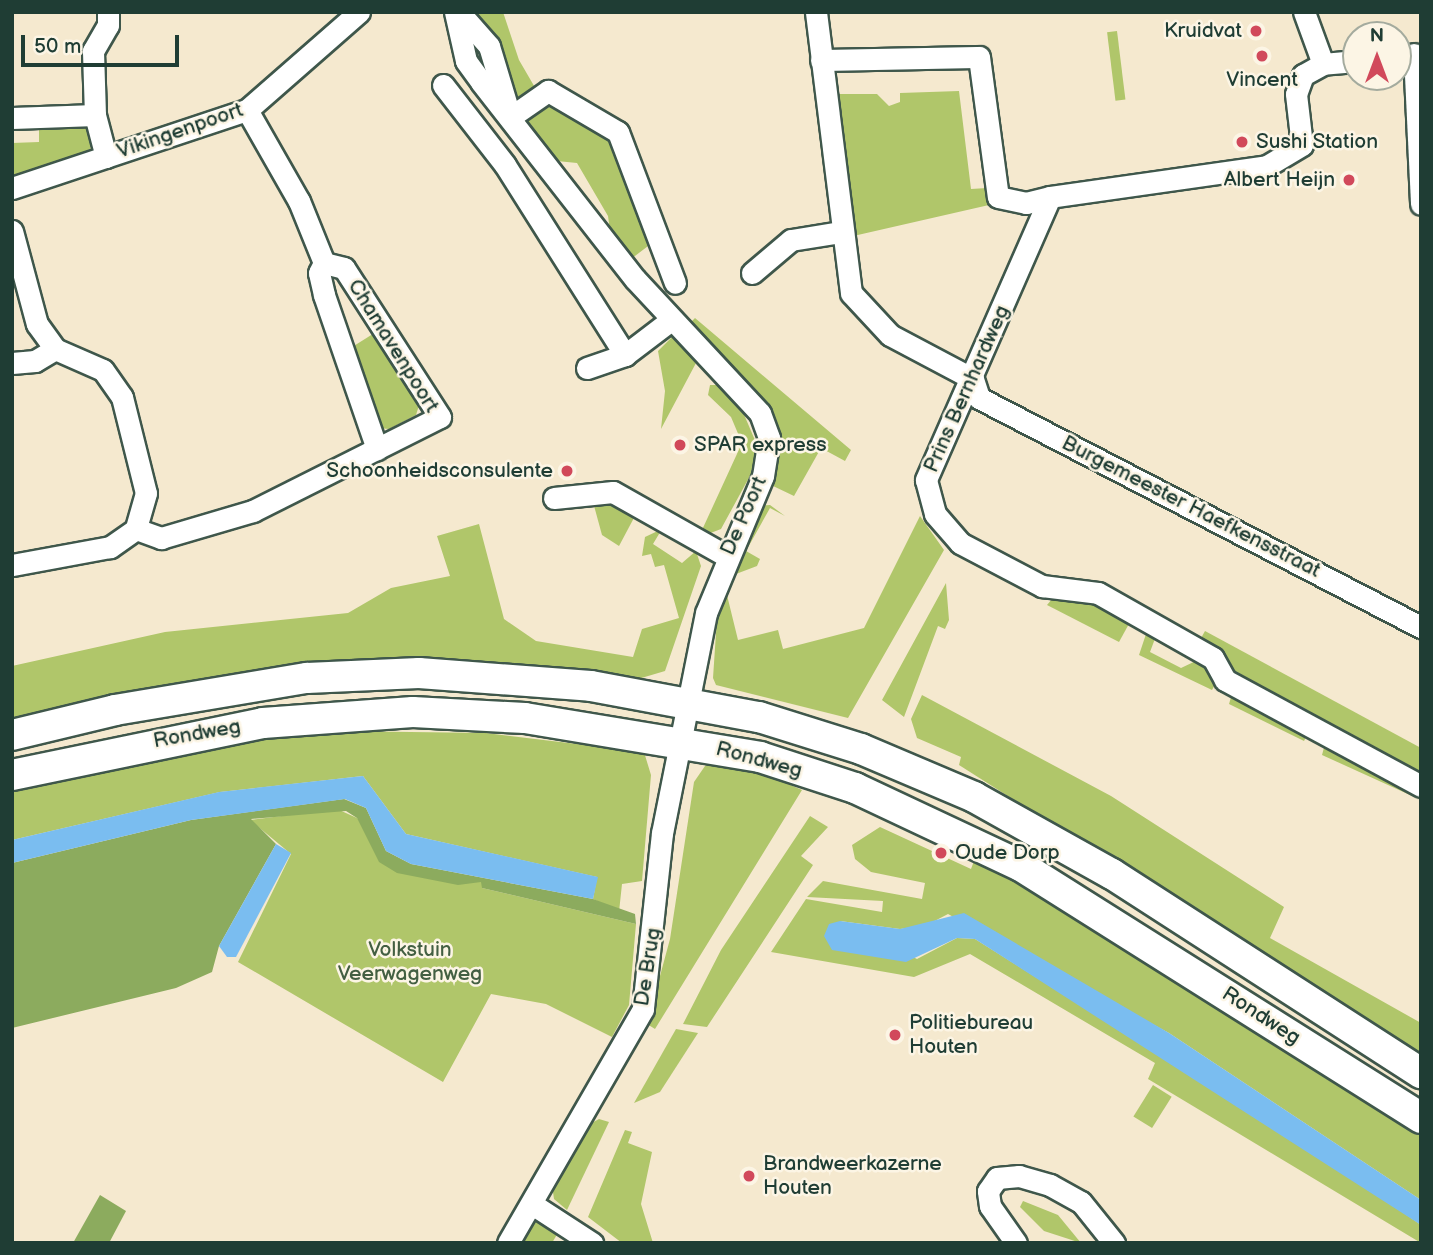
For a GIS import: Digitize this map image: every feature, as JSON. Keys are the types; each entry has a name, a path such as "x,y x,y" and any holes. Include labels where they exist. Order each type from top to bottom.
{"main road":[{"name":"Rondweg","path":"12,735 115,710 307,678 419,673 591,686 688,703 861,749 974,797 1112,874 1421,1073"},
{"name":"Rondweg","path":"12,775 263,723 413,712 525,718 680,741 760,757 855,789 1021,866 1421,1118"}],"street":[{"path":"106,157 95,115 93,51 108,12"},
{"name":"Vikingenpoort","path":"12,188 247,110 359,12"},
{"name":"De Poort","path":"457,12 489,46 510,112 532,143 671,320 760,413 768,438 763,476 725,555 680,741"},
{"path":"816,12 841,232 851,293 890,335 973,379"},
{"path":"1304,12 1323,64"},
{"path":"821,60 979,57 998,197 1026,203 1050,197 1209,177 1267,166 1288,156 1305,135 1296,94 1303,75 1323,64 1342,62"},
{"path":"1412,69 1421,204"},
{"path":"443,85 505,165 625,355"},
{"path":"510,112 548,91 618,132 675,283"},
{"name":"Chamavenpoort","path":"247,110 299,201 324,263 319,273 324,295 377,450"},
{"name":"Vikingenpoort","path":"12,118 95,115"},
{"path":"505,165 532,143"},
{"name":"Prins Bernhardweg","path":"1050,197 973,379 926,480 946,534 1042,586 1098,593 1213,658 1225,680 1421,786"},
{"path":"12,231 37,324 55,349 103,370 122,397 146,493 136,529 85,554 12,565"},
{"path":"752,273 791,240 841,232"},
{"name":"Chamavenpoort","path":"136,529 161,538 253,510 440,417 344,268 324,263"},
{"path":"587,368 625,355 671,320"},
{"path":"12,363 55,349"},
{"name":"Burgemeester Haefkensstraat","path":"973,379 979,398 1421,627"},
{"path":"554,498 613,492 725,555"},
{"name":"De Brug","path":"508,1243 643,1009 662,834 680,741"},
{"path":"1016,1243 990,1206 988,1191 997,1178 1050,1185 1081,1202 1114,1243"},
{"path":"532,1204 592,1243"}],"green space":[{"path":"474,12 503,12 519,60 537,91 515,103 494,42"},
{"path":"1117,31 1125,99 1115,101 1107,32"},
{"path":"959,91 971,189 987,188 989,205 849,237 827,94 877,94 889,106 900,102 900,93"},
{"path":"555,100 610,130 652,243 631,259 610,231 608,216 577,163 557,161 527,121"},
{"path":"39,126 88,126 91,151 12,177 12,143 39,142"},
{"path":"695,318 851,450 845,461 821,448 794,496 771,485 780,450 776,422 688,325"},
{"path":"376,332 420,402 416,415 389,429 377,428 349,349"},
{"path":"673,336 696,363 661,429 665,391 658,351"},
{"path":"710,385 719,385 740,405 757,445 751,474 721,529 708,534 702,530 742,443 731,417 708,395"},
{"path":"604,497 636,514 619,546 602,535 593,502"},
{"path":"770,505 785,516 770,508 746,551 760,559 757,566 728,577 725,587 738,640 778,630 783,649 864,628 920,516 944,550 848,718 716,685 713,678 719,588 756,506"},
{"path":"479,524 504,619 536,641 633,657 642,629 679,618 664,565 655,567 651,554 642,556 645,537 662,529 653,544 682,563 696,551 701,566 665,671 638,679 520,664 412,660 12,722 12,666 165,632 348,613 391,588 450,576 437,536"},
{"path":"946,583 949,620 945,629 938,626 904,717 882,700"},
{"path":"1090,598 1130,622 1119,642 1047,605 1052,599"},
{"path":"1147,631 1156,636 1150,652 1181,668 1200,659 1216,683 1212,690 1139,655"},
{"path":"1205,631 1421,748 1421,777 1236,676 1200,640"},
{"path":"1232,694 1307,735 1304,741 1229,704"},
{"path":"922,695 1111,796 1284,907 1270,938 1421,1023 1421,1058 959,765 961,757 917,738 911,719"},
{"path":"335,731 486,733 644,752 651,775 642,881 622,884 619,912 593,899 597,877 406,834 363,776 220,792 12,840 12,785 203,741"},
{"path":"1325,744 1421,795 1421,800 1322,755"},
{"path":"728,758 802,790 655,1029 647,1024 670,939 694,782 705,766"},
{"path":"344,799 366,808 386,851 411,864 593,899 635,914 636,924 482,888 481,882 458,885 397,873 379,862 357,818 346,811 251,819 276,844 219,946 212,972 176,988 12,1028 12,863 191,820"},
{"name":"Volkstuin Veerwagenweg","path":"337,809 357,818 400,869 421,877 482,882 482,888 636,924 629,1005 612,1037 546,1004 491,994 443,1082 238,962 291,854 250,820"},
{"path":"810,816 828,827 801,856 813,865 707,1027 683,1024 721,950"},
{"path":"880,827 971,869 974,861 1060,899 1402,1117 1421,1133 1421,1200 1169,1033 948,914 925,926 900,929 840,921 917,959 957,938 975,939 1333,1164 1421,1225 1421,1243 1148,1079 1155,1063 970,954 914,977 771,952 806,899 882,912 883,901 807,897 823,881 922,899 925,883 871,872 855,859 852,845"},
{"path":"676,1029 698,1033 660,1092 634,1103"},
{"path":"1153,1085 1172,1097 1152,1128 1133,1116"},
{"path":"599,1119 609,1122 567,1210 554,1199 552,1185 588,1125"},
{"path":"625,1130 632,1132 628,1143 652,1152 641,1204 653,1243 622,1243 588,1217"},
{"path":"100,1195 126,1211 109,1243 73,1243"},
{"path":"1023,1201 1058,1215 1081,1243 1044,1231 1020,1207"},
{"path":"534,1219 559,1231 552,1243 515,1243"}],"water":[{"path":"363,776 406,834 598,877 593,899 411,864 386,851 366,808 345,799 191,820 12,863 12,840 219,792"},
{"path":"276,844 291,853 236,957 227,957 219,946"},
{"path":"964,913 1169,1033 1421,1200 1421,1225 975,939 957,938 906,962 832,950 824,936 829,924 840,921 900,929"}],"place":[{"name":"Kruidvat","path":"1256,31"},
{"name":"Vincent","path":"1262,56"},
{"name":"Sushi Station","path":"1242,142"},
{"name":"Albert Heijn","path":"1349,180"},
{"name":"SPAR express","path":"680,445"},
{"name":"Schoonheidsconsulente","path":"567,471"},
{"name":"Oude Dorp","path":"941,853"},
{"name":"Politiebureau Houten","path":"895,1035"},
{"name":"Brandweerkazerne Houten","path":"749,1176"}]}
